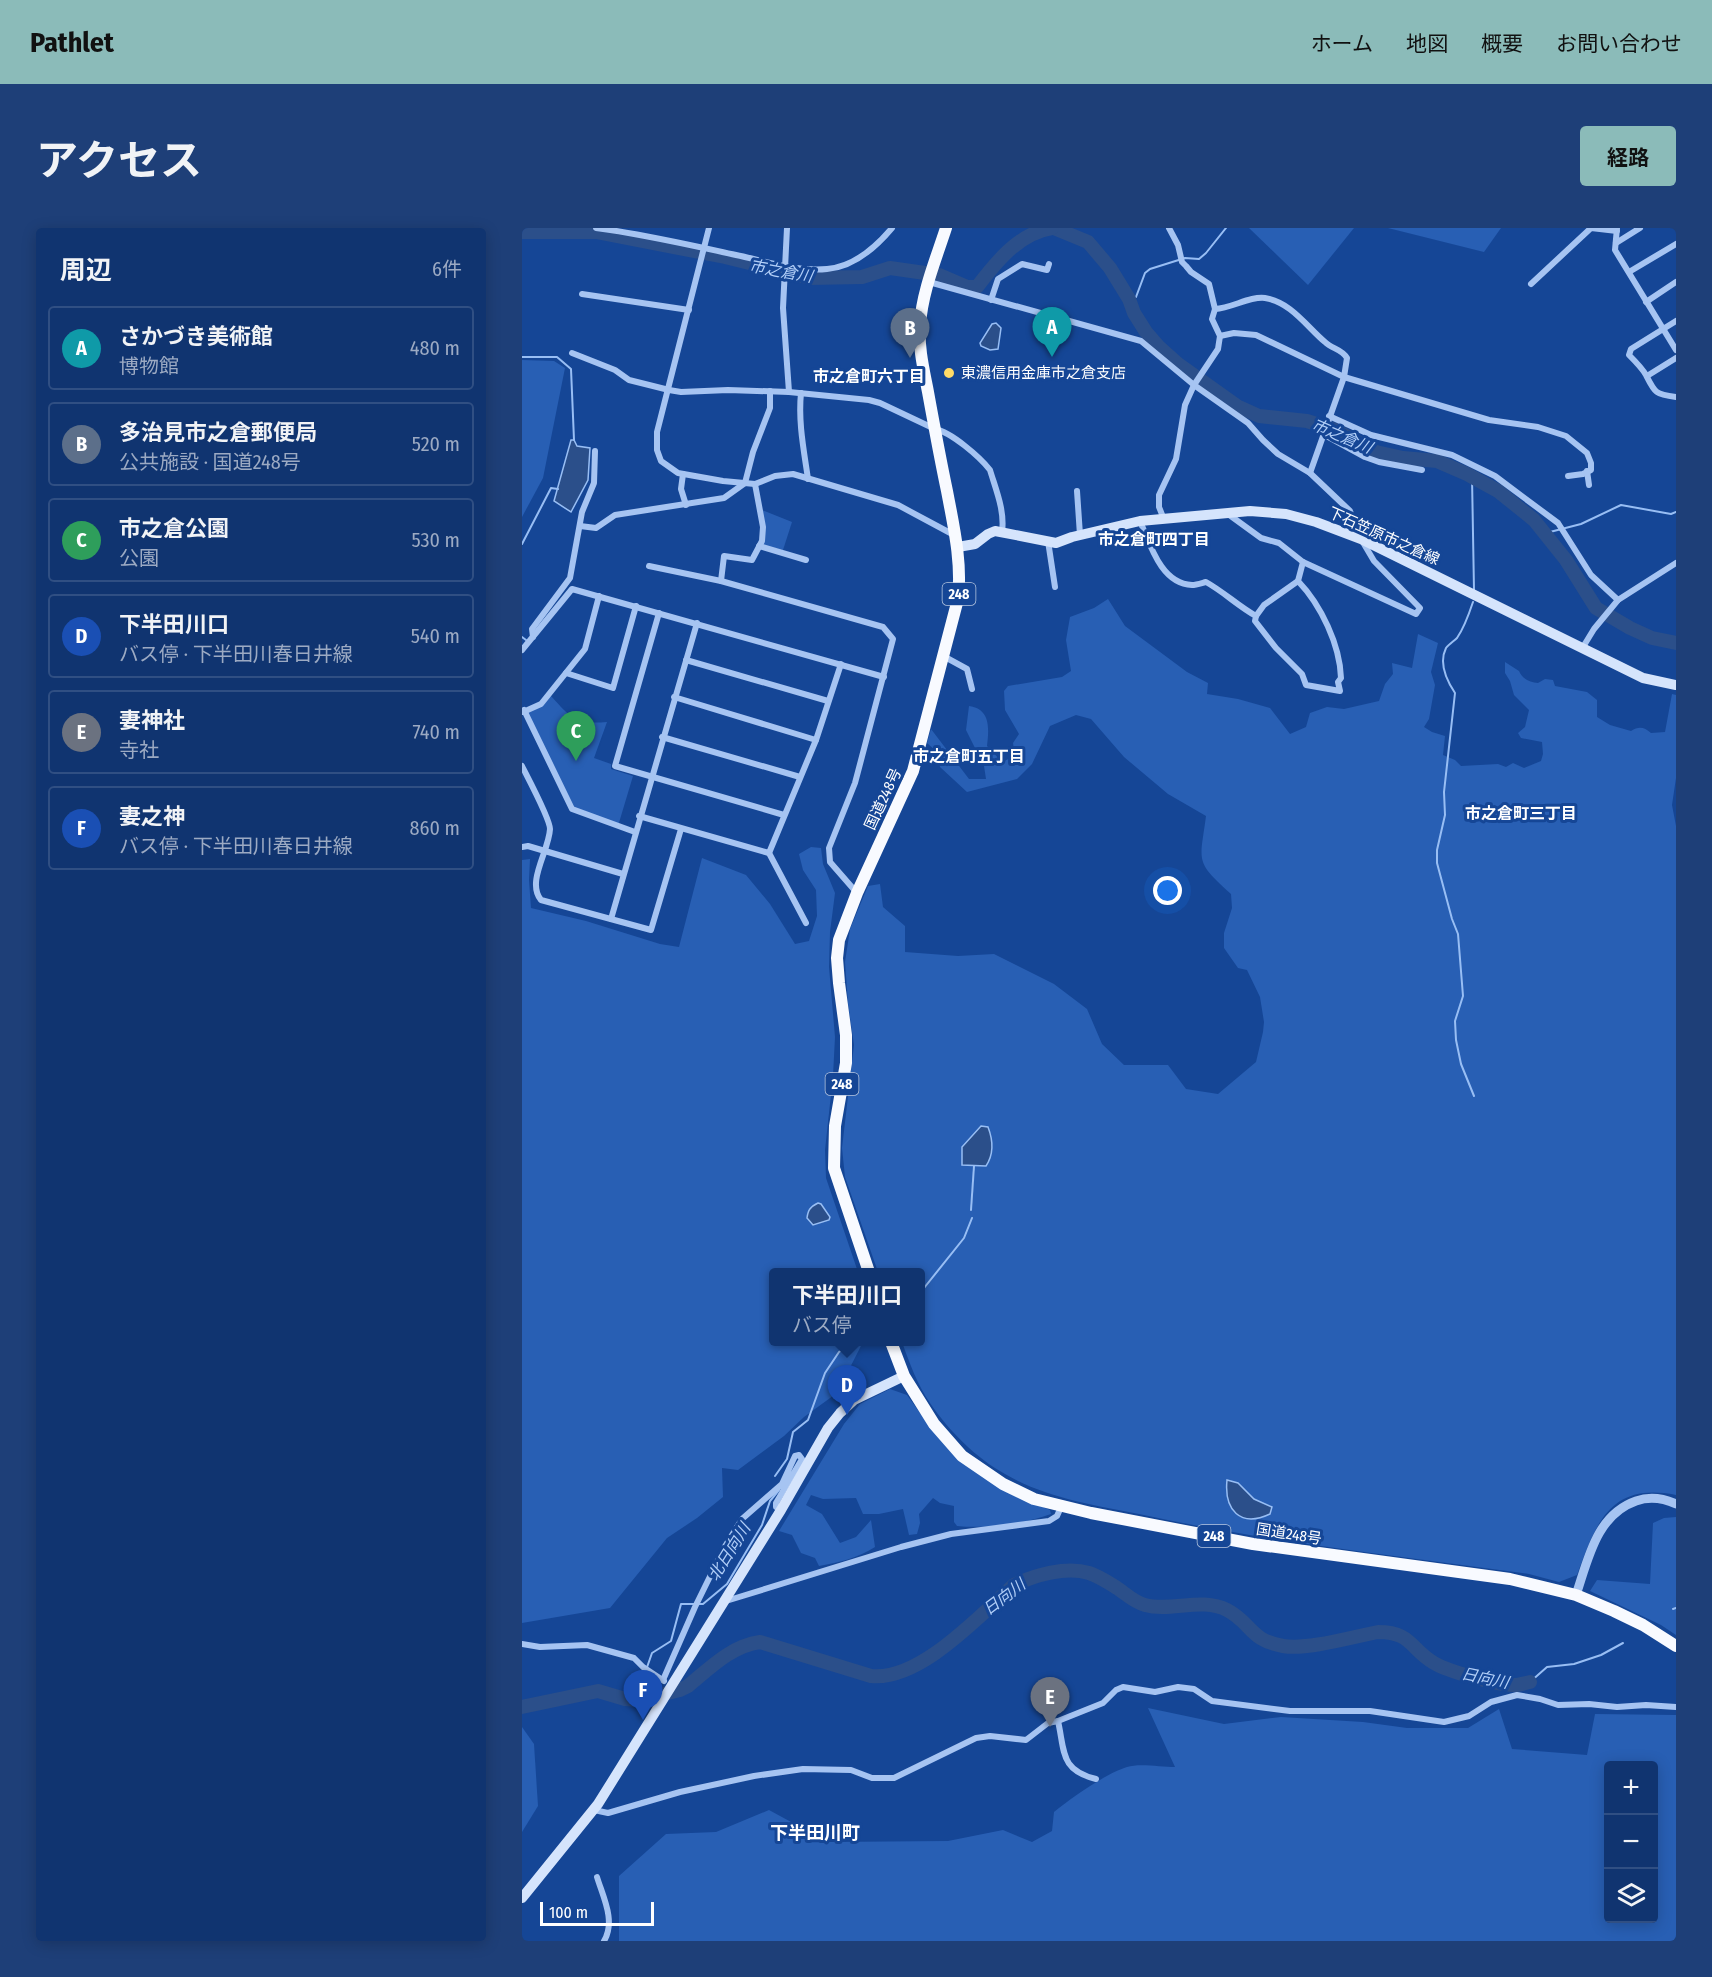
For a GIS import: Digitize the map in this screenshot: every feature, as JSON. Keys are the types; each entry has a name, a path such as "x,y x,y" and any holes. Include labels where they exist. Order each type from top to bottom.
{"highway":[{"name":"国道248号","path":"868,1268 834,1168 836,1125 846,1063 846,1035 837,958 844,924 913,771 945,657 958,599 960,578 957,542 922,359 920,333 929,282 946,228"},
{"name":"国道248号","path":"893,1346 904,1376 934,1424 962,1456 1004,1484 1034,1499 1061,1507 1253,1544 1510,1579 1576,1595 1643,1625 1676,1646"}],"main road":[{"name":"下石笠原市之倉線","path":"1002,532 1056,543 1080,535 1163,518 1250,511 1286,514 1316,522 1361,539 1643,678 1676,685"},
{"path":"957,542 975,544 988,534 995,531 1002,532"},
{"path":"522,1898 594,1810 662,1702 667,1683 726,1601 828,1428 854,1400 904,1376"}],"street":[{"path":"596,228 785,266 827,269 844,266 878,244 892,228"},
{"path":"709,228 657,432 657,450 661,461 668,468 683,474 755,484 775,476 793,474 898,505 957,542"},
{"path":"787,228 783,308 789,392"},
{"path":"1163,518 1159,495 1176,459 1185,405 1194,385 1218,350 1220,336 1212,319 1215,309 1209,284 1191,272 1182,261 1178,244 1169,228"},
{"path":"1531,284 1591,228 1617,230 1615,250 1676,350"},
{"path":"1616,243 1641,228"},
{"path":"1629,272 1676,244"},
{"path":"991,300 998,279 1022,264 1047,270 1048,264"},
{"path":"929,282 1141,340 1194,385 1248,423 1278,454 1310,473 1350,511 1361,539 1374,561 1420,608 1416,614 1303,562 1279,543 1261,538 1227,514"},
{"path":"1646,302 1676,282"},
{"path":"582,294 689,310"},
{"path":"1215,309 1228,308 1252,298 1264,298 1278,302 1307,323 1326,343 1344,352 1347,358 1344,377 1310,473"},
{"path":"1676,321 1631,349 1629,355 1647,376 1653,390 1661,395 1676,397"},
{"path":"1220,336 1234,333 1256,335 1344,377 1490,420 1538,427 1566,436 1587,453 1591,463 1591,470 1568,476"},
{"path":"572,353 615,370 629,380 681,392 789,392 880,403 942,431 972,452 990,470 1002,510 1002,532"},
{"path":"1647,376 1676,358"},
{"path":"580,526 596,528 615,515 724,498 745,483 753,452 770,408 770,391"},
{"path":"801,393 802,436 808,479"},
{"path":"1329,416 1371,435 1452,455 1495,476 1558,524 1591,575 1618,600"},
{"path":"1323,434 1378,462 1422,470"},
{"path":"533,637 532,629 570,578 582,512 594,483 596,452"},
{"path":"1587,471 1588,485"},
{"path":"683,474 681,489 686,505"},
{"path":"721,581 724,556 752,560 759,546 763,527 755,484"},
{"path":"1077,491 1080,535"},
{"path":"1140,521 1155,556 1175,580 1191,585 1206,582 1256,616"},
{"path":"1048,542 1055,587"},
{"path":"759,546 806,561"},
{"path":"1298,581 1308,591 1325,622 1341,662 1341,678 1338,682 1340,691 1305,685 1302,674 1276,648 1255,621 1264,605 1298,581 1303,562"},
{"path":"1583,647 1594,629 1618,600 1676,563"},
{"path":"649,566 721,581 883,627 893,639 855,783 829,848 830,862 857,893"},
{"path":"522,650 572,589 884,677"},
{"path":"599,596 585,649 541,704 523,711 572,809 635,832"},
{"path":"566,673 613,688 636,606"},
{"path":"659,613 615,766 784,815"},
{"path":"611,919 639,816 697,623"},
{"path":"945,657 967,669 972,689"},
{"path":"686,660 828,701"},
{"path":"769,853 816,740 841,664"},
{"path":"674,698 816,740"},
{"path":"662,737 800,777"},
{"path":"522,765 550,826 546,851 535,880 536,894 541,900 651,930 681,829"},
{"path":"639,816 769,853 806,923"},
{"path":"522,847 528,846 623,874"},
{"path":"522,1644 540,1647 587,1645 634,1658 667,1683 696,1604 724,1548 742,1519 782,1484 795,1456 799,1455 802,1459 776,1503 776,1507 781,1510"},
{"path":"1576,1595 1596,1537 1606,1521 1627,1504 1641,1499 1653,1498 1676,1504"},
{"path":"726,1601 901,1547 951,1534 1049,1521 1057,1516 1061,1507"},
{"path":"594,1810 608,1813 680,1792 754,1776 803,1769 851,1770 872,1778 894,1778 976,1738 990,1736 1026,1740 1048,1723 1103,1703 1116,1690 1124,1687 1155,1692 1178,1688 1194,1689 1212,1701 1290,1712 1370,1711 1444,1722 1469,1716 1491,1702 1517,1695 1558,1705 1676,1707"},
{"path":"1058,1721 1066,1760 1071,1769 1080,1775 1096,1779"},
{"path":"597,1877 608,1909 608,1935 604,1941"}],"shaded area":[{"path":"1249,228 1354,228 1308,285"},
{"path":"1388,228 1501,228 1484,252"},
{"path":"996,323 1001,328 998,349 990,350 981,346 980,343 992,324"},
{"path":"522,360 554,361 565,368 543,478 522,517"},
{"path":"571,440 574,440 577,446 590,448 588,480 571,512 554,501"},
{"path":"762,510 792,522 783,550 763,545"},
{"path":"1108,599 1125,626 1187,672 1208,683 1207,694 1238,699 1270,708 1290,734 1306,727 1310,713 1327,707 1344,709 1379,701 1385,684 1393,674 1392,663 1412,668 1418,634 1438,643 1431,672 1435,685 1429,719 1424,727 1445,736 1443,755 1455,760 1461,766 1498,764 1506,767 1513,763 1524,768 1541,761 1542,742 1521,738 1518,733 1525,727 1529,710 1514,695 1505,673 1505,662 1529,681 1538,683 1545,679 1553,680 1555,686 1587,692 1597,700 1597,717 1610,725 1631,731 1641,728 1651,733 1665,732 1672,694 1676,695 1676,778 1672,805 1676,826 1676,1495 1654,1493 1635,1495 1621,1501 1599,1523 1577,1575 1559,1582 1529,1574 1285,1541 1187,1524 1054,1495 1005,1474 974,1452 954,1434 937,1413 918,1382 904,1346 925,1346 925,1268 877,1268 845,1177 842,1148 854,1045 845,962 850,929 868,886 880,884 883,907 905,926 905,952 958,956 994,954 1054,984 1087,1009 1102,1044 1124,1065 1168,1065 1186,1089 1218,1094 1256,1062 1263,1032 1264,1022 1260,997 1247,970 1238,968 1224,948 1224,933 1232,908 1231,894 1205,867 1202,860 1206,816 1168,794 1124,757 1091,719 1076,715 1050,726 1032,764 1017,779 967,792 940,767 936,751 927,743 931,729 969,779 986,779 984,766 966,730 969,706 985,715 988,727 987,746 1002,762 1015,756 1013,743 1019,734 1005,710 1004,691 1008,686 1062,677 1071,671 1066,640 1070,617 1094,608","holes":["1246,1491 1254,1499 1272,1507 1226,1494"]},
{"path":"549,694 568,714 580,721 607,722 594,758 611,764 611,769 633,776 618,826 572,809 524,710 541,704"},
{"path":"811,847 821,848 823,864 835,893 830,932 829,967 835,1037 825,1150 826,1178 857,1268 769,1268 769,1346 861,1346 837,1393 738,1470 722,1468 723,1497 667,1538 610,1608 522,1623 522,860 530,859 531,908 586,921 660,944 679,947 702,858 746,875 770,904 795,944 809,941 817,916 816,890 803,870 799,854"},
{"path":"981,1126 988,1127 991,1137 992,1147 989,1161 986,1166 962,1165 962,1147"},
{"path":"818,1203 830,1217 829,1220 813,1225 807,1215 810,1209"},
{"path":"890,1389 907,1395 931,1428 1013,1495 1050,1510 1051,1514 1005,1525 957,1526 954,1522 954,1506 940,1503 933,1498 919,1514 920,1523 917,1534 909,1535 903,1509 879,1514 863,1514 856,1498 823,1499 811,1495 806,1505 822,1514 840,1543 856,1537 871,1520 875,1547 848,1559 819,1566 815,1558 801,1553 792,1535 779,1531 844,1424 860,1404"},
{"path":"1227,1480 1238,1483 1254,1499 1272,1507 1270,1514 1250,1519 1236,1514 1228,1500"},
{"path":"1676,1517 1676,1635 1661,1625 1590,1591 1597,1580 1650,1584 1653,1523 1664,1518"},
{"path":"1148,1708 1224,1724 1281,1717 1363,1722 1407,1728 1468,1728 1499,1709 1512,1749 1587,1755 1595,1714 1676,1715 1676,1941 619,1941 619,1876 666,1834 716,1832 769,1810 828,1842 948,1841 1003,1830 1032,1842 1052,1831 1054,1812 1079,1793 1119,1770 1144,1765 1175,1767"},
{"path":"522,1727 534,1744 538,1806 522,1832"}],"waterway":[{"name":"市之倉川","path":"522,232 596,232 725,257 810,278 862,277 890,268 939,275 967,287 977,287 1000,259 1019,242 1040,231 1052,228"},
{"name":"市之倉川","path":"1054,228 1088,242 1110,268 1129,299 1134,313 1159,347 1178,364 1237,406 1259,416 1307,421 1335,430 1376,452 1403,458 1437,461 1467,474 1498,491 1534,520 1566,560 1596,608 1652,638 1676,643"},
{"path":"1129,299 1136,297 1145,273 1150,269 1185,258 1199,259 1226,228"},
{"path":"522,357 557,357 571,369 574,440"},
{"path":"1472,477 1474,590"},
{"path":"522,544 551,488 558,489"},
{"path":"1546,533 1581,524 1621,505 1671,514 1676,512"},
{"path":"1473,602 1462,630 1446,648 1443,660 1447,678 1455,693 1444,792 1445,815 1437,850 1437,863 1458,934 1463,996 1455,1021 1456,1040 1461,1064 1474,1096"},
{"path":"522,637 526,640"},
{"name":"北日向川","path":"971,1210 974,1166"},
{"name":"北日向川","path":"925,1287 964,1238 972,1218"},
{"name":"北日向川","path":"775,1476 787,1459 793,1432 808,1420 825,1373 839,1352 847,1346"},
{"name":"北日向川","path":"653,1696 645,1673 652,1653 671,1641 681,1604 703,1604 727,1584 762,1525 770,1501 779,1490"},
{"name":"日向川","path":"522,1707 598,1691 625,1699 639,1700 680,1690 730,1653 749,1644 760,1642 871,1676 890,1675 929,1658 966,1629 1014,1585 1041,1575 1061,1571 1089,1573 1114,1586 1136,1602 1145,1605 1155,1607 1217,1606 1242,1620 1263,1640 1283,1646 1305,1646 1378,1632 1389,1633 1404,1638 1434,1663 1462,1674 1508,1684 1518,1685 1530,1682"},
{"path":"1530,1682 1547,1667 1574,1664 1601,1655 1623,1643"}],"place":[{"name":"さかづき美術館","path":"1052,357"},
{"name":"多治見市之倉郵便局","path":"910,358"},
{"name":"東濃信用金庫市之倉支店","path":"949,373"},
{"name":"市之倉公園","path":"576,761"},
{"name":"下半田川口","path":"847,1415"},
{"name":"妻之神","path":"643,1720"},
{"name":"妻神社","path":"1050,1727"}],"district":[{"name":"市之倉町六丁目","path":"869,376"},
{"name":"市之倉町四丁目","path":"1154,539"},
{"name":"市之倉町五丁目","path":"969,756"},
{"name":"市之倉町三丁目","path":"1521,813"},
{"name":"下半田川町","path":"815,1833"}]}
